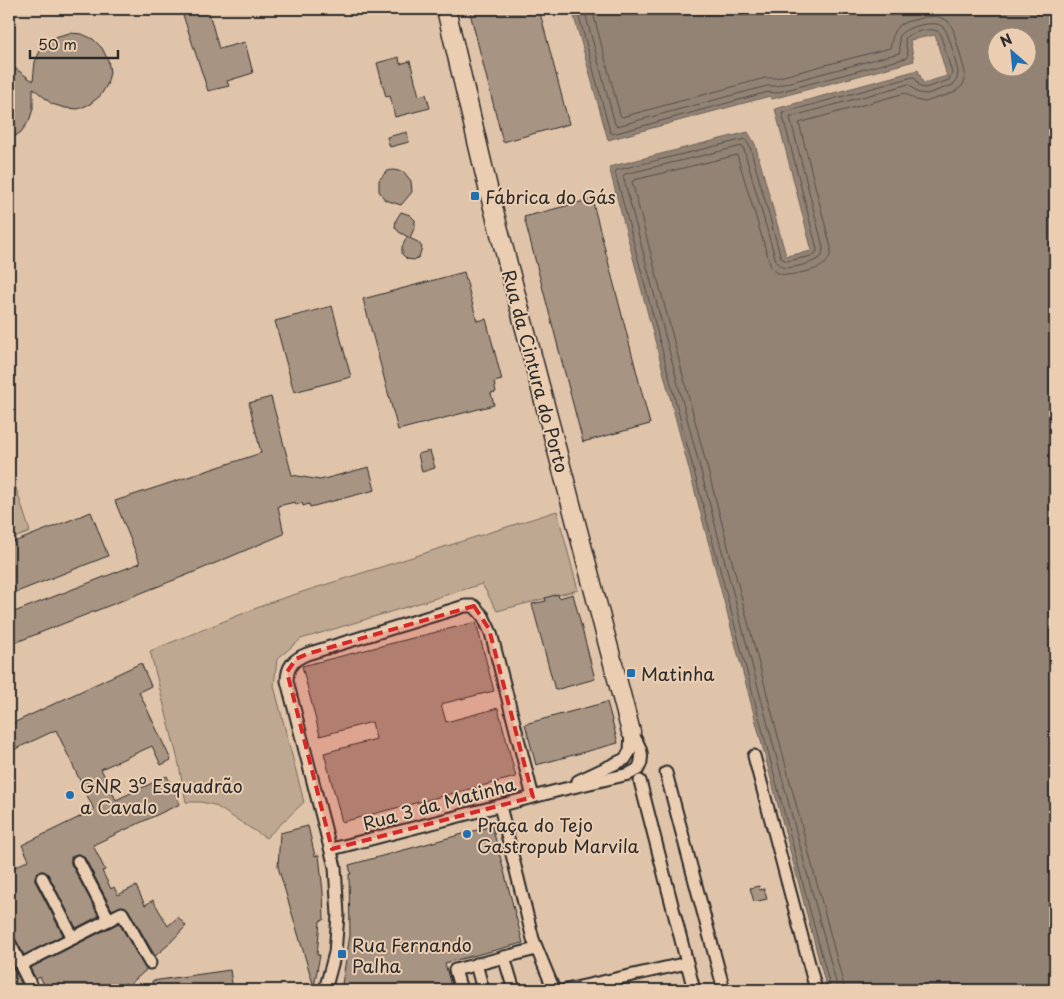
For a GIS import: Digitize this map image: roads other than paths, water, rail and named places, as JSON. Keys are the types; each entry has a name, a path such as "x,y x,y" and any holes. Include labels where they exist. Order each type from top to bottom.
{"main road":[{"name":"Rua da Cintura do Porto","path":"446,9 490,198 631,732"}],"street":[{"path":"326,990 335,953 338,916 337,880 332,849 288,686 287,672 296,659 465,606 474,606 488,624 533,797"},
{"name":"Rua 3 da Matinha","path":"556,791 625,759 630,751 631,732"},
{"name":"Rua 3 da Matinha","path":"332,849 556,791 624,776 638,769 641,762 642,753 631,732"},
{"path":"754,756 816,990"},
{"path":"666,773 724,990"},
{"path":"640,780 694,990"},
{"path":"500,806 536,948 554,990"},
{"path":"78,861 109,920"},
{"path":"42,878 73,938"},
{"path":"20,965 122,913 150,963"},
{"path":"9,942 33,990"},
{"path":"461,990 455,970 536,948"},
{"path":"504,957 514,990"},
{"path":"566,990 687,963"},
{"path":"476,964 483,990"}],"water":[{"path":"572,9 1055,9 1055,990 827,990 609,167 748,132 755,144 786,256 812,251 775,109 918,70 923,83 947,76 935,35 910,40 914,61 772,99 770,96 608,140"}],"place":[{"name":"Fábrica do Gás","path":"475,196"},
{"name":"Matinha","path":"631,673"},
{"name":"GNR 3º Esquadrão a Cavalo","path":"70,795"},
{"name":"Praça do Tejo Gastropub Marvila","path":"467,834"},
{"name":"Rua Fernando Palha","path":"342,954"}]}
